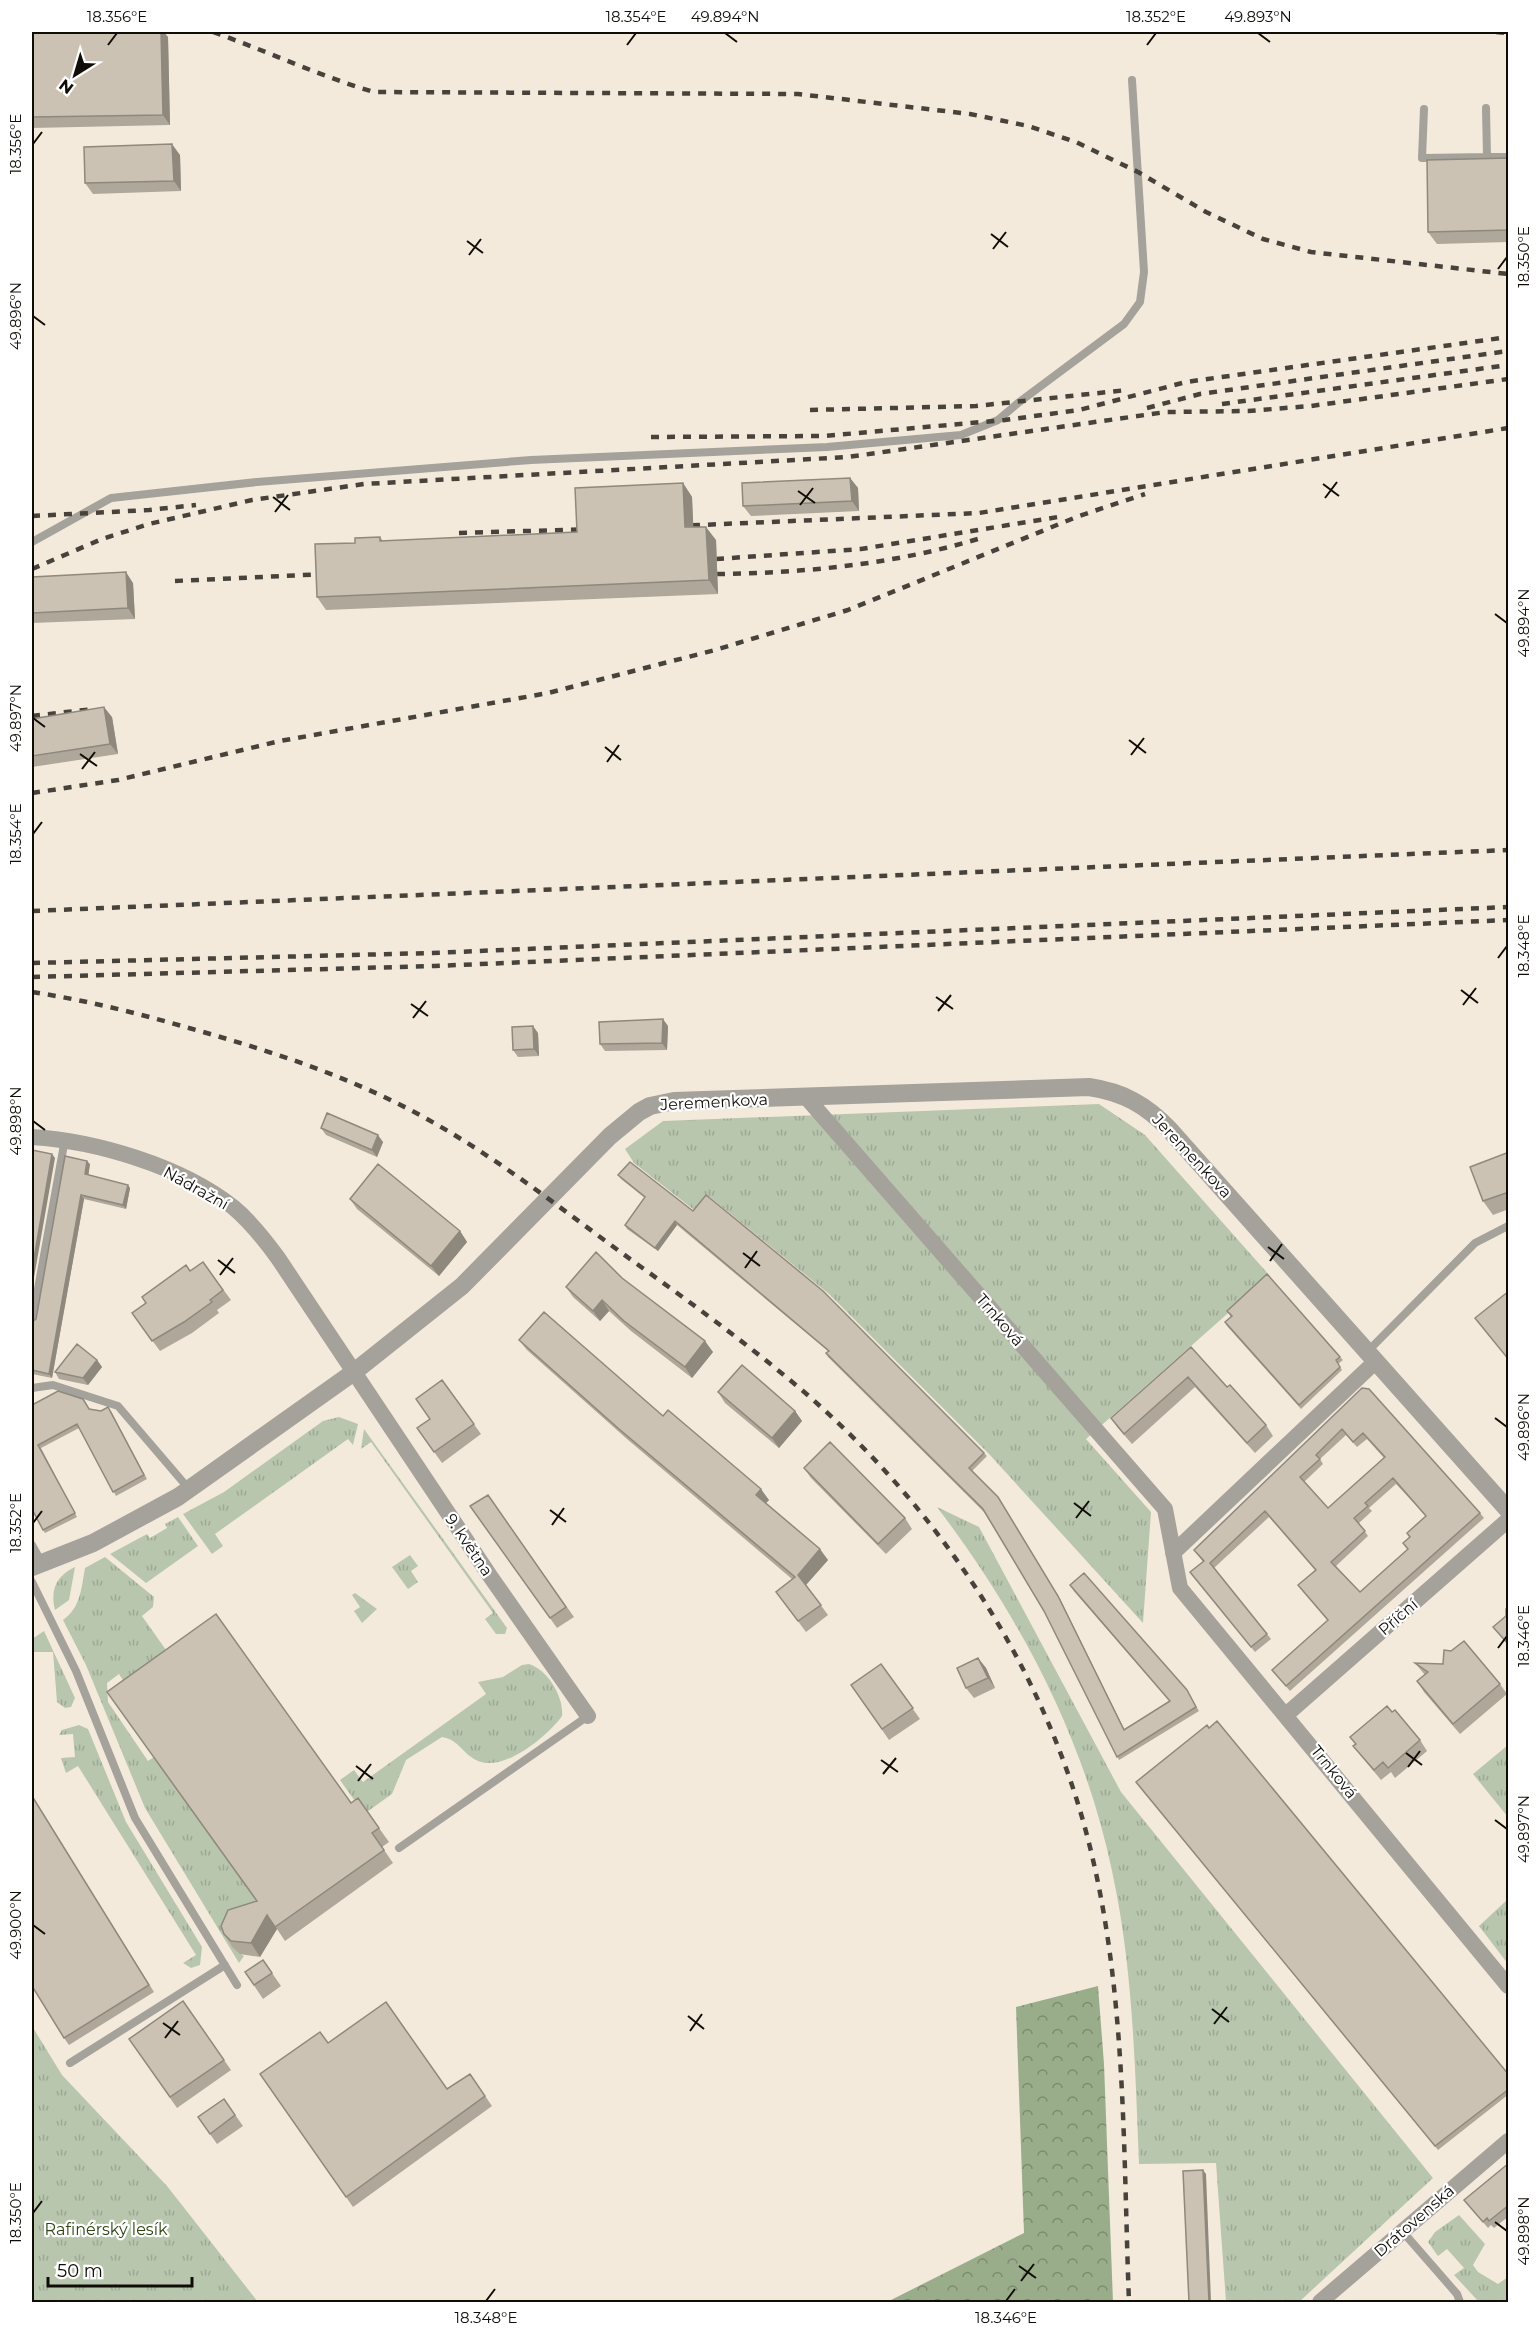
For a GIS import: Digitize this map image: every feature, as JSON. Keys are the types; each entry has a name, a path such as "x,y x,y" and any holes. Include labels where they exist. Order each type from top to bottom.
{"street":[{"name":"Jeremenkova","path":"354,1372 462,1286 609,1136 639,1112 660,1103 1089,1087 1123,1094 1148,1108 1169,1129 1509,1510"},
{"name":"Trnková","path":"806,1097 1166,1509 1180,1588 1287,1714 1509,1986"},
{"name":"Nádražní","path":"32,1137 65,1139 162,1168 232,1206 260,1233 354,1372"},
{"path":"1173,1553 1372,1356"},
{"path":"37,1565 93,1543 133,1523 189,1489 354,1372"},
{"name":"9. května","path":"354,1372 588,1716"},
{"name":"Příční","path":"1287,1714 1509,1520"},
{"name":"Drátovenská","path":"1320,2302 1509,2141"}],"lane":[{"path":"32,542 111,498 257,482 531,460 828,447 962,435 998,420 1124,324 1140,302 1144,272 1132,80"},
{"path":"1486,108 1487,157"},
{"path":"1424,109 1422,158 1509,157"},
{"path":"32,1322 65,1139"},
{"path":"1372,1356 1475,1243 1509,1226"},
{"path":"32,1388 53,1385 118,1406 189,1489"},
{"path":"32,1545 37,1565"},
{"path":"32,1582 73,1663 135,1818 237,1984"},
{"path":"399,1848 588,1716"},
{"path":"70,2063 225,1965"},
{"path":"1402,2232 1456,2294 1460,2302"}],"green space":[{"path":"1099,1104 1145,1135 1270,1276 1086,1439 1151,1512 1143,1623 989,1454 829,1294 710,1197 698,1213 634,1163 625,1149 663,1121"},
{"path":"339,1417 358,1424 353,1445 348,1439 215,1534 223,1546 212,1554 183,1514 224,1492 323,1421"},
{"path":"364,1429 507,1628 505,1634 496,1634 485,1619 493,1613 371,1442 361,1449"},
{"path":"937,1507 979,1527 1121,1792 1433,2178 1299,2302 1226,2302 1216,2163 1139,2164 1134,2054 1125,1943 1100,1821 1066,1725 1045,1679 995,1591"},
{"path":"178,1517 198,1546 146,1583 110,1554 147,1534 150,1538 167,1528 165,1524"},
{"path":"410,1555 418,1566 411,1571 418,1582 408,1589 392,1567"},
{"path":"105,1557 154,1597 153,1607 142,1616 166,1650 126,1685 119,1674 107,1683 108,1702 148,1761 154,1757 258,1903 233,1948 244,1956 239,1963 145,1808 86,1665 63,1620 77,1603 85,1568"},
{"path":"75,1567 69,1600 55,1610 53,1596 56,1584 63,1575"},
{"path":"355,1593 377,1609 362,1623 354,1611 360,1607 352,1595"},
{"path":"44,1631 75,1698 71,1707 65,1708 57,1702 53,1652 32,1652 32,1639"},
{"path":"529,1664 548,1678 557,1693 562,1709 562,1716 546,1734 511,1758 487,1763 476,1760 456,1743 442,1737 406,1760 392,1794 364,1814 340,1780 354,1770 363,1782 486,1694 478,1682 503,1677 522,1665"},
{"path":"79,1725 88,1729 126,1822 202,1947 200,1965 191,1968 183,1963 196,1955 78,1766 66,1773 61,1758 75,1757 73,1734 59,1735 62,1730"},
{"path":"1508,1745 1508,1817 1473,1774"},
{"path":"1508,1899 1508,1964 1479,1926"},
{"path":"1098,1986 1104,2064 1113,2302 887,2302 1024,2233 1016,2007"},
{"name":"Rafinérský lesík","path":"32,2026 62,2075 167,2186 258,2302 32,2302"},
{"path":"1459,2215 1485,2244 1473,2265 1478,2272 1498,2284 1508,2277 1508,2302 1479,2302 1454,2275 1464,2268 1447,2249 1438,2256 1428,2242 1435,2232"}],"building":[{"path":"32,32 161,32 163,115 32,117"},
{"path":"172,144 174,181 85,183 84,147"},
{"path":"1509,158 1509,230 1428,232 1427,160"},
{"path":"850,478 852,501 743,506 742,483"},
{"path":"683,483 685,527 706,527 709,580 317,597 315,544 355,543 355,538 380,537 380,541 577,532 575,488"},
{"path":"126,572 128,608 32,613 32,577"},
{"path":"104,707 110,744 32,756 32,719"},
{"path":"663,1019 662,1043 600,1044 599,1022"},
{"path":"533,1026 534,1049 513,1050 512,1027"},
{"path":"327,1113 378,1135 372,1150 321,1128"},
{"path":"32,1150 52,1154 32,1270"},
{"path":"1509,1152 1509,1192 1483,1201 1470,1167"},
{"path":"65,1156 87,1161 85,1174 128,1185 123,1205 81,1195 49,1374 32,1370 32,1322 36,1319"},
{"path":"630,1162 693,1211 706,1195 823,1291 984,1453 969,1468 998,1497 1058,1596 1124,1730 1170,1701 1070,1585 1084,1573 1187,1690 1196,1707 1117,1757 1044,1611 983,1509 826,1353 829,1351 675,1221 655,1248 625,1225 645,1197 618,1175"},
{"path":"378,1164 460,1231 431,1266 350,1199"},
{"path":"596,1252 622,1278 705,1341 685,1367 624,1321 602,1300 593,1311 566,1287"},
{"path":"203,1262 223,1290 210,1300 212,1302 152,1341 132,1313 146,1303 142,1297 186,1265 190,1271"},
{"path":"1267,1274 1340,1357 1336,1360 1340,1367 1299,1405 1225,1322 1232,1316 1227,1311"},
{"path":"1509,1291 1509,1360 1475,1318"},
{"path":"544,1312 663,1416 668,1410 761,1489 756,1495 820,1549 798,1575 821,1605 798,1621 776,1592 795,1577 619,1429 519,1340"},
{"path":"77,1344 97,1360 83,1378 55,1372"},
{"path":"1191,1347 1266,1425 1247,1443 1188,1377 1124,1434 1111,1418"},
{"path":"742,1365 795,1411 772,1438 718,1392"},
{"path":"442,1380 474,1424 434,1452 417,1428 430,1419 416,1399"},
{"path":"1362,1388 1369,1389 1480,1513 1286,1686 1272,1670 1328,1620 1298,1585 1316,1570 1265,1511 1210,1563 1267,1634 1251,1647 1190,1572 1204,1561 1194,1550","holes":["1342,1429 1353,1442 1363,1433 1385,1457 1328,1508 1300,1477 1320,1459 1316,1455","1393,1478 1426,1516 1407,1533 1410,1537 1403,1543 1408,1549 1360,1592 1331,1562 1365,1531 1354,1518 1368,1506 1365,1503"]},
{"path":"58,1391 83,1399 89,1409 101,1411 108,1407 144,1475 113,1492 77,1424 38,1445 75,1513 43,1530 32,1509 32,1405"},
{"path":"830,1442 905,1518 878,1544 804,1468"},
{"path":"488,1495 566,1607 550,1618 470,1506"},
{"path":"1506,1609 1509,1609 1509,1645 1493,1627 1506,1616"},
{"path":"216,1614 351,1803 358,1798 379,1828 372,1833 384,1850 275,1927 267,1915 251,1943 231,1941 224,1934 221,1926 228,1910 257,1901 107,1692"},
{"path":"1464,1641 1500,1684 1453,1724 1417,1681 1428,1672 1415,1663 1443,1664 1444,1650 1451,1651"},
{"path":"978,1658 988,1678 966,1688 957,1668"},
{"path":"881,1664 913,1708 882,1729 851,1685"},
{"path":"1387,1706 1392,1712 1395,1710 1420,1740 1388,1768 1383,1762 1374,1770 1353,1746 1356,1744 1350,1737"},
{"path":"1217,1721 1509,2075 1509,2089 1435,2146 1136,1782 1207,1725 1209,1728"},
{"path":"32,1796 149,1985 64,2038 32,1986"},
{"path":"263,1960 272,1973 254,1985 245,1972"},
{"path":"183,2001 224,2060 170,2097 129,2039"},
{"path":"386,2002 447,2089 470,2074 485,2096 346,2197 260,2074 320,2032 328,2043"},
{"path":"224,2099 235,2115 210,2134 198,2117"},
{"path":"1509,2163 1509,2205 1489,2221 1487,2218 1483,2222 1464,2200"},
{"path":"1203,2170 1209,2302 1189,2302 1183,2171"}],"railway":[{"path":"213,32 333,79 374,92 798,94 970,114 1028,126 1076,142 1138,172 1206,212 1263,239 1311,252 1508,274"},
{"path":"1496,32 1508,33"},
{"path":"651,437 824,436 1005,420 1079,410 1186,382 1508,337"},
{"path":"1147,408 1200,394 1508,351"},
{"path":"1222,404 1508,365"},
{"path":"32,569 102,539 149,524 252,500 364,484 848,457 1166,412 1248,411 1311,406 1508,379"},
{"path":"810,410 976,406 1127,390"},
{"path":"676,526 979,513 1508,428"},
{"path":"32,793 118,780 280,741 548,693 715,650 848,610 1079,516 1145,494"},
{"path":"32,516 149,510 196,505"},
{"path":"716,559 861,549 1064,516"},
{"path":"459,533 595,529"},
{"path":"717,574 784,572 884,561 981,538"},
{"path":"175,581 325,574"},
{"path":"32,716 93,709"},
{"path":"32,911 1508,850"},
{"path":"32,963 432,953 1508,907"},
{"path":"32,977 435,966 1508,920"},
{"path":"32,992 130,1012 281,1056 370,1090 427,1119 534,1188 701,1310 783,1374 846,1430 924,1516 959,1563 991,1612 1019,1662 1045,1714 1066,1768 1086,1832 1101,1898 1118,2032 1129,2302"}]}
